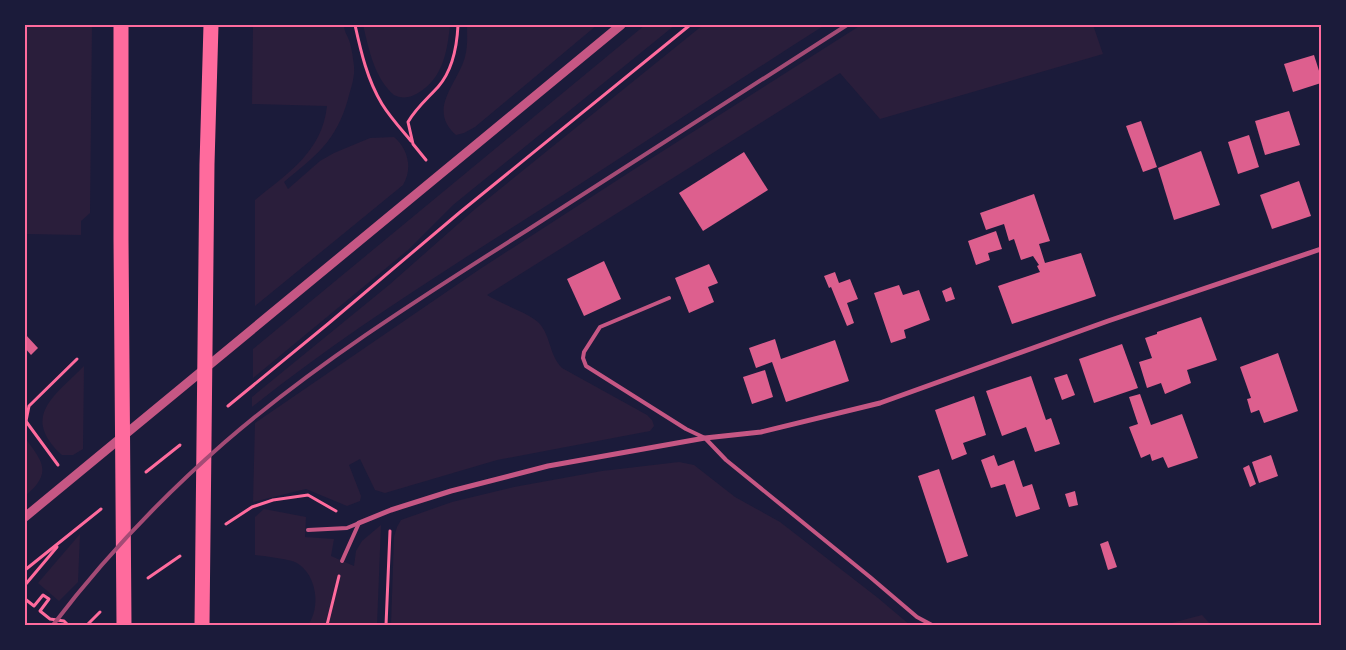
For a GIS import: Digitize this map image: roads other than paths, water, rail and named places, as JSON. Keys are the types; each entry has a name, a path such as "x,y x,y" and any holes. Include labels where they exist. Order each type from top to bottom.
{"highway":[{"path":"121,25 124,625"},
{"path":"202,625 207,164 211,25"}],"street":[{"path":"25,517 621,25"},
{"path":"359,523 391,510 451,491 548,466 705,438 761,432 880,403 1108,321 1321,249"}],"lane":[{"path":"669,298 600,327 584,352 583,358 586,366 686,429 705,438 740,472 917,617 932,625"},
{"path":"308,530 347,528 359,523"},
{"path":"342,561 359,523"}],"railway":[{"path":"53,625 92,576 134,529 202,463 261,412 335,356 412,304 847,25"}]}
